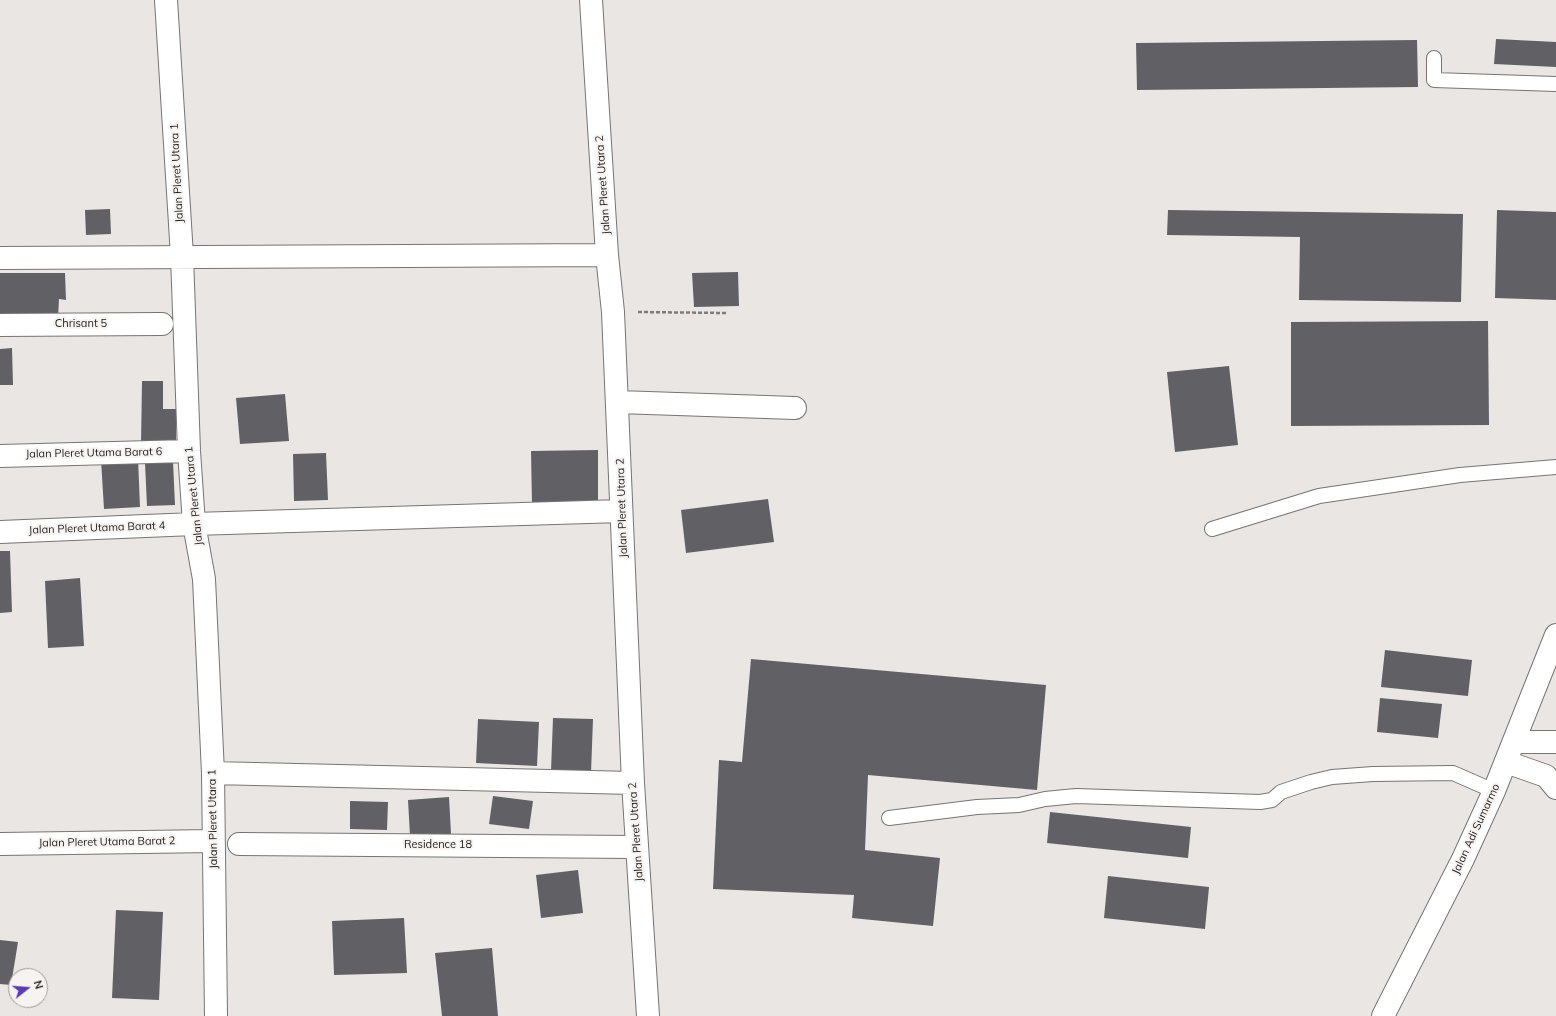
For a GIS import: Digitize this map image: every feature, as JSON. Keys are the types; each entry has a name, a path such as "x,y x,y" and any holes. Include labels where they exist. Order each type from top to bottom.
{"street":[{"name":"Jalan Pleret Utara 1","path":"166,0 182,256 189,451 194,524 204,579 213,773 216,1016"},
{"name":"Jalan Pleret Utara 2","path":"591,0 607,255 613,312 636,847 648,1016"},
{"path":"0,258 607,255"},
{"name":"Chrisant 5","path":"0,325 162,324"},
{"path":"618,402 795,408"},
{"name":"Jalan Pleret Utama Barat 6","path":"0,456 189,451"},
{"name":"Jalan Pleret Utama Barat 4","path":"0,532 194,524 621,511"},
{"name":"Jalan Adi Sumarmo","path":"1383,1016 1463,859 1494,791 1556,635"},
{"path":"1514,742 1556,742"},
{"path":"1506,762 1546,776 1556,788"},
{"path":"213,773 633,783"},
{"name":"Jalan Pleret Utama Barat 2","path":"0,844 213,841"},
{"name":"Residence 18","path":"239,844 636,847"}],"lane":[{"path":"1434,58 1434,80 1556,84"},
{"path":"1212,529 1319,496 1460,475 1556,467"},
{"path":"889,818 1019,805 1045,799 1076,796 1260,802 1272,800 1281,792 1311,782 1332,777 1373,774 1453,773 1494,791"}],"path":[{"path":"613,312 727,313"}],"building":[{"path":"1496,39 1556,42 1556,67 1494,64"},
{"path":"1417,40 1418,87 1137,90 1136,43"},
{"path":"110,209 111,234 86,235 85,210"},
{"path":"1168,210 1463,214 1461,302 1299,300 1300,237 1167,235"},
{"path":"1497,210 1556,212 1556,300 1495,298"},
{"path":"738,272 739,306 694,307 692,273"},
{"path":"0,273 65,273 66,300 59,299 58,318 0,319"},
{"path":"1488,321 1489,425 1291,426 1291,322"},
{"path":"12,348 13,385 0,385 0,349"},
{"path":"1229,366 1238,445 1175,452 1167,372"},
{"path":"142,381 163,381 163,409 176,409 176,444 141,444"},
{"path":"285,394 289,441 240,444 236,398"},
{"path":"598,450 598,504 532,505 531,451"},
{"path":"326,453 328,500 294,501 293,454"},
{"path":"138,458 140,507 104,509 101,460"},
{"path":"173,462 175,505 147,506 145,463"},
{"path":"768,499 774,542 686,553 681,510"},
{"path":"0,551 10,551 12,612 0,613"},
{"path":"80,578 84,646 48,648 45,581"},
{"path":"1385,650 1472,660 1468,696 1381,687"},
{"path":"751,659 1046,685 1037,790 868,775 865,850 940,858 933,926 852,918 854,895 713,889 719,760 742,762"},
{"path":"1380,698 1442,704 1438,738 1377,732"},
{"path":"553,718 593,719 591,773 551,771"},
{"path":"478,719 539,722 537,766 476,763"},
{"path":"493,796 533,801 529,829 489,824"},
{"path":"449,797 451,834 410,836 408,800"},
{"path":"350,801 388,802 387,830 350,829"},
{"path":"1050,812 1191,827 1188,858 1047,843"},
{"path":"578,870 583,913 541,918 536,875"},
{"path":"1108,876 1209,887 1205,929 1104,918"},
{"path":"116,910 163,912 159,1000 112,998"},
{"path":"404,918 407,973 334,975 332,921"},
{"path":"0,940 18,942 14,968 8,968 8,985 0,984"},
{"path":"492,948 498,1016 442,1016 435,953"}]}
